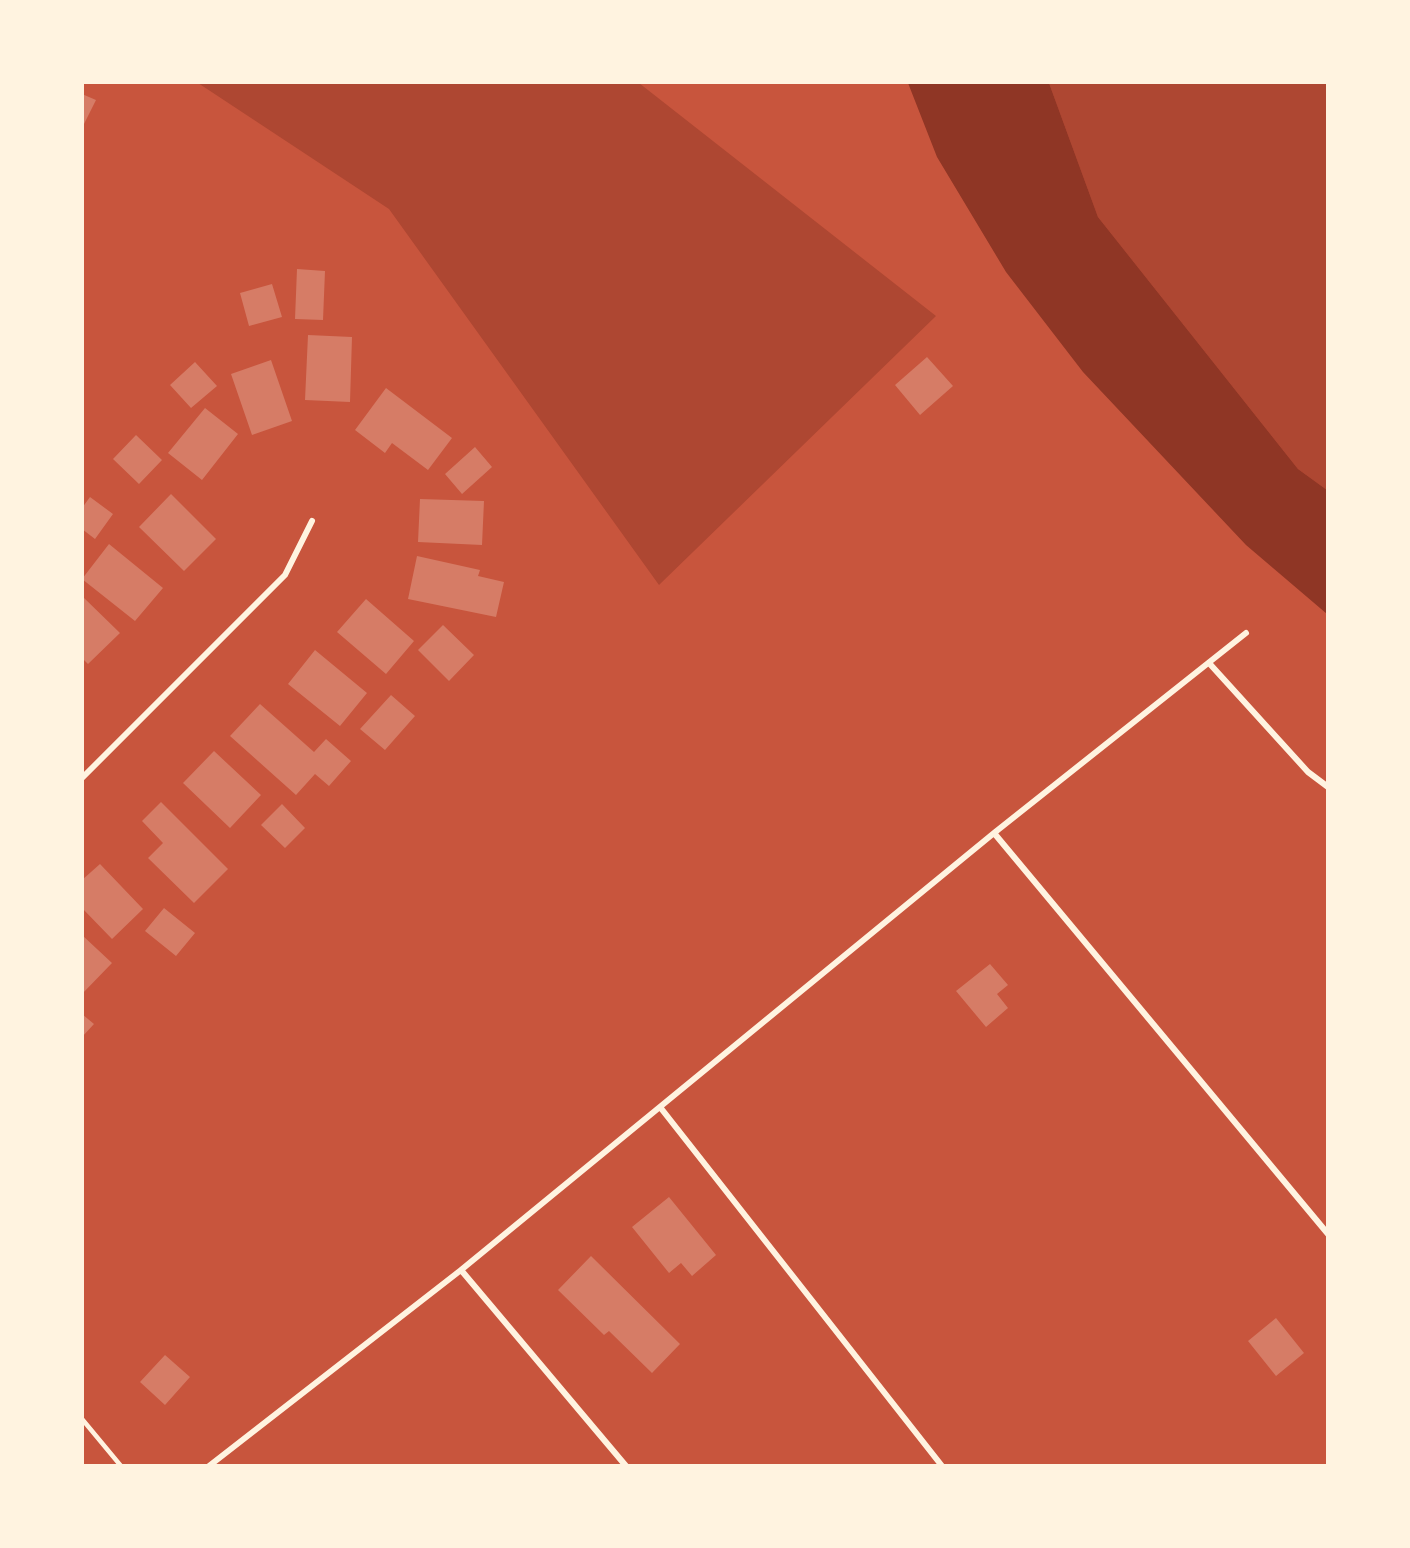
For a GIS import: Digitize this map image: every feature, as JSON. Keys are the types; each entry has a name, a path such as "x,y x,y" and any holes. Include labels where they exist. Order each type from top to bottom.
{"street":[{"path":"82,778 285,575 312,521"},
{"path":"208,1466 461,1270 994,833 1246,633"},
{"path":"1209,663 1308,772 1328,787"},
{"path":"994,833 1328,1234"},
{"path":"660,1107 942,1466"},
{"path":"461,1270 626,1466"}],"lane":[{"path":"82,1419 121,1466"}],"shaded area":[{"path":"198,83 639,83 936,316 659,585 389,209"},
{"path":"908,83 1049,83 1098,217 1298,469 1327,490 1327,614 1246,545 1083,372 1006,272 937,157"},
{"path":"1049,83 1327,83 1327,490 1298,469 1098,217"}],"building":[{"path":"82,94 96,100 82,128"},
{"path":"297,269 325,271 323,320 295,319"},
{"path":"272,284 282,317 249,326 240,293"},
{"path":"308,335 352,337 350,402 305,400"},
{"path":"927,357 953,386 920,415 895,385"},
{"path":"271,360 292,421 252,435 231,374"},
{"path":"195,362 217,386 191,408 170,385"},
{"path":"386,388 452,438 428,470 392,443 385,453 355,430"},
{"path":"205,408 238,434 202,480 168,453"},
{"path":"136,435 162,460 139,484 113,459"},
{"path":"475,447 492,467 462,494 445,474"},
{"path":"171,494 216,539 184,571 139,527"},
{"path":"90,497 113,514 95,539 82,529 82,508"},
{"path":"420,499 484,501 482,545 418,542"},
{"path":"109,544 163,588 135,621 82,579"},
{"path":"417,556 480,570 478,576 504,582 496,617 408,599"},
{"path":"82,596 120,633 88,664 82,658"},
{"path":"366,599 414,641 386,674 337,632"},
{"path":"443,625 474,655 449,681 418,650"},
{"path":"315,650 367,693 340,726 288,684"},
{"path":"391,695 415,716 385,750 360,729"},
{"path":"260,704 314,752 326,739 351,761 329,786 315,774 296,795 230,736"},
{"path":"214,751 261,795 230,828 183,783"},
{"path":"161,802 228,869 194,903 148,858 163,843 142,821"},
{"path":"282,804 305,828 285,848 261,825"},
{"path":"100,864 143,909 112,939 82,908 82,880"},
{"path":"164,908 195,933 176,956 145,931"},
{"path":"82,935 112,963 82,994"},
{"path":"990,964 1008,985 997,994 1008,1008 986,1027 956,991"},
{"path":"82,1014 94,1024 82,1037"},
{"path":"669,1197 716,1255 692,1276 681,1263 669,1273 632,1227"},
{"path":"591,1256 680,1344 652,1373 609,1331 604,1335 558,1290"},
{"path":"1276,1318 1304,1353 1276,1376 1248,1341"},
{"path":"165,1355 190,1377 165,1405 140,1382"}]}
